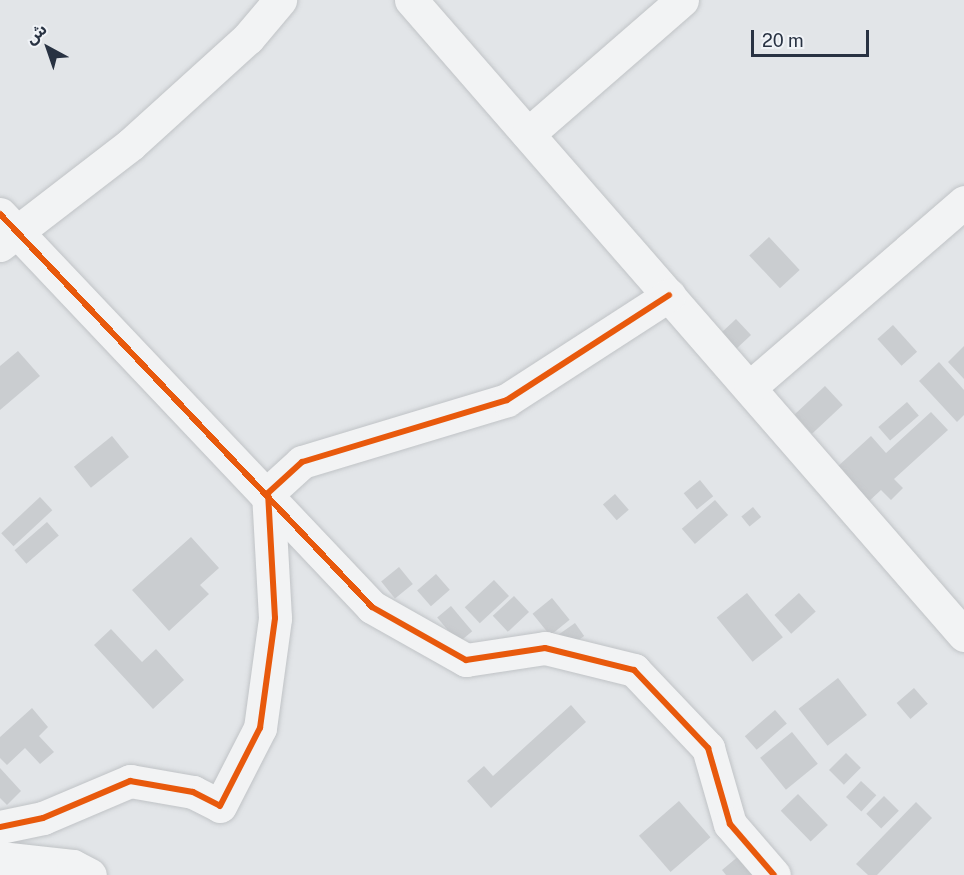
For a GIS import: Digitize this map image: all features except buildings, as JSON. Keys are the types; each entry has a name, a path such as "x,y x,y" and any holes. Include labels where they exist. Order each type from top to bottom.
{"street":[{"path":"280,0 248,38 130,144 5,230 268,493 372,607 466,660 545,648 634,670 708,748 730,824 774,875"},
{"path":"411,0 964,634"},
{"path":"528,134 682,0"},
{"path":"750,387 964,202"},
{"path":"268,493 302,462 507,400 669,295"},
{"path":"0,827 43,818 130,781 193,792 220,806 260,728 275,618 268,493"},
{"path":"0,858 73,866 90,875"}],"cycle path":[{"path":"0,214 372,607 466,660 545,648 634,670 708,748 730,824 774,875"},
{"path":"0,827 43,818 130,781 193,792 220,806 260,728 275,618 268,493 302,462 507,400 669,295"}]}
